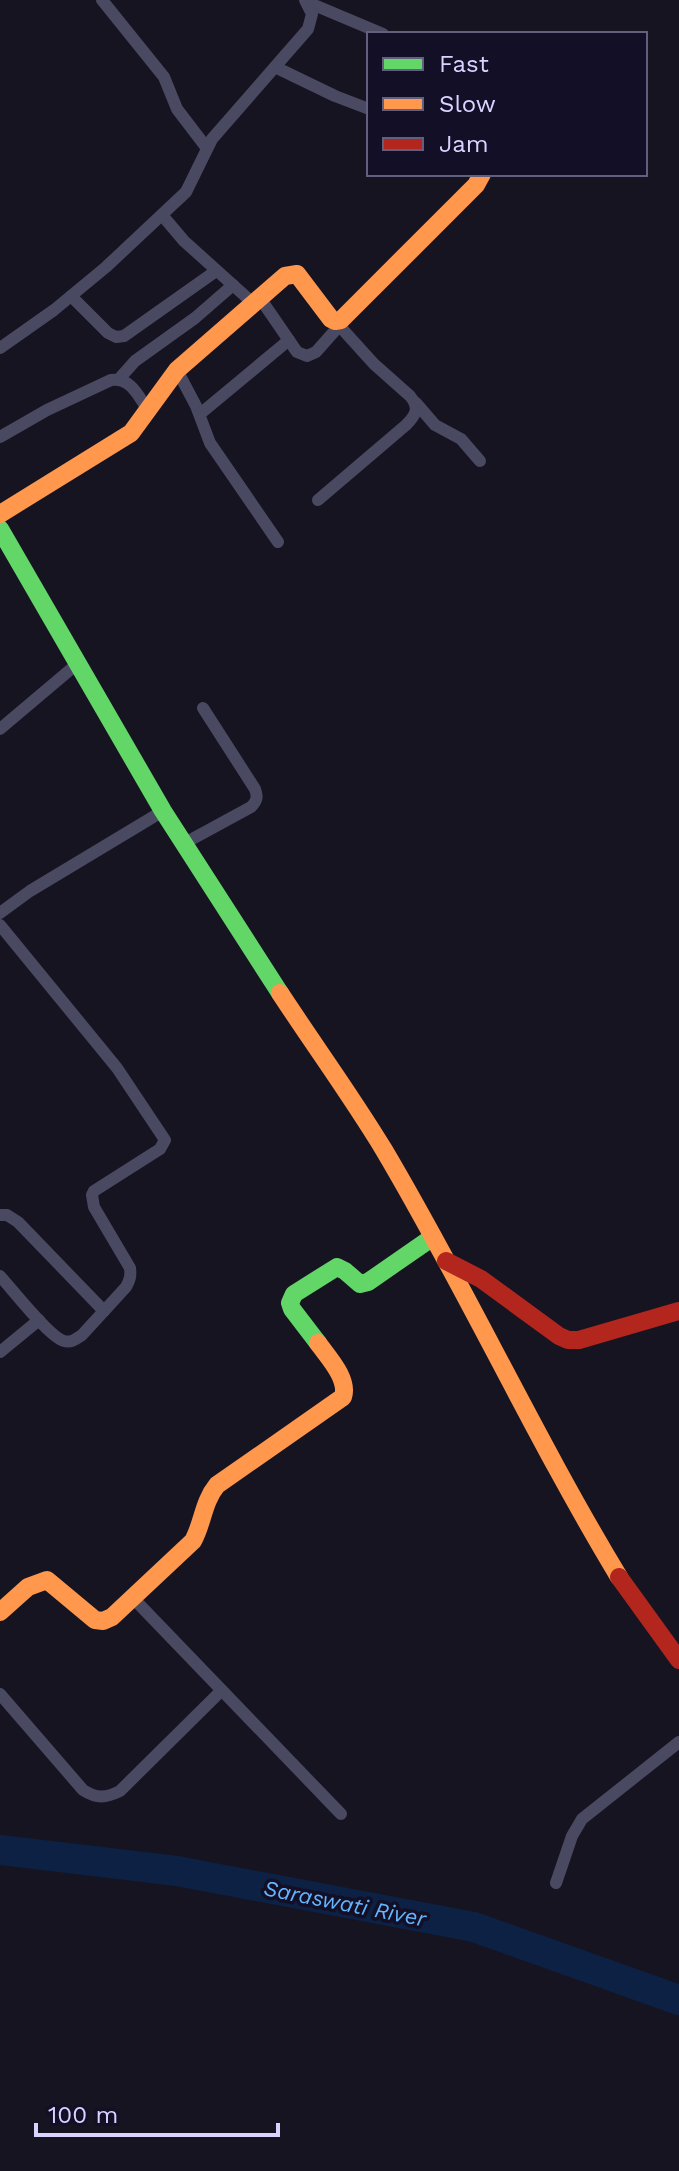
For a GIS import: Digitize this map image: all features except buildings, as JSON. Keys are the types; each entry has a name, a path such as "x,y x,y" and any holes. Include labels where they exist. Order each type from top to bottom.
{"street":[{"path":"102,0 164,77 177,109 206,147"},
{"path":"306,1 378,32"},
{"path":"0,348 106,267 189,187 206,147 308,29 312,14 306,1"},
{"path":"275,67 367,108"},
{"path":"162,215 216,271 256,300 297,352 307,356 316,352 337,323 476,185 481,176"},
{"path":"71,296 108,333 116,337 124,336 216,271"},
{"path":"0,514 131,433 177,370 285,276 297,274 324,311 374,364 435,425 461,439 480,461"},
{"path":"119,379 135,361 195,318 233,285"},
{"path":"200,414 289,340"},
{"path":"177,370 200,414 214,450 278,542"},
{"path":"0,437 100,384 119,379 126,381 148,410"},
{"path":"318,500 406,425 415,416 416,403"},
{"path":"0,529 183,844 383,1149 587,1524 626,1589 679,1660"},
{"path":"0,729 77,664"},
{"path":"183,844 251,807 257,796 203,708"},
{"path":"0,913 30,891 163,811"},
{"path":"0,925 117,1068 165,1140 160,1149 92,1195 92,1201 131,1273 126,1287 82,1335 66,1342 52,1334 0,1276"},
{"path":"0,1215 7,1215 18,1222 104,1311"},
{"path":"0,1612 34,1583 47,1580 95,1620 112,1617 197,1536 206,1501 217,1485 343,1397 343,1383 292,1309 290,1303 294,1294 337,1267 360,1284 368,1282 433,1237"},
{"path":"446,1261 481,1279 568,1340 579,1340 679,1311"},
{"path":"0,1352 39,1320"},
{"path":"133,1598 341,1814"},
{"path":"0,1694 83,1790 100,1798 120,1791 221,1691"},
{"path":"556,1883 572,1836 582,1819 679,1742"}],"waterway":[{"name":"Saraswati River","path":"0,1850 177,1871 474,1927 679,2000"}],"traffic: fast":[{"path":"0,529 163,811 280,993"},
{"path":"318,1343 292,1309 290,1303 294,1294 337,1267 360,1284 368,1282 433,1237"}],"traffic: slow":[{"path":"0,514 131,433 177,370 285,276 297,274 331,319 341,320 476,185 481,176"},
{"path":"280,993 384,1150 619,1577"},
{"path":"0,1612 28,1587 47,1580 95,1620 112,1617 193,1541 217,1485 343,1397 340,1376 318,1343"}],"traffic: jam":[{"path":"446,1261 481,1279 568,1340 579,1340 679,1311"},
{"path":"619,1577 679,1660"}]}
